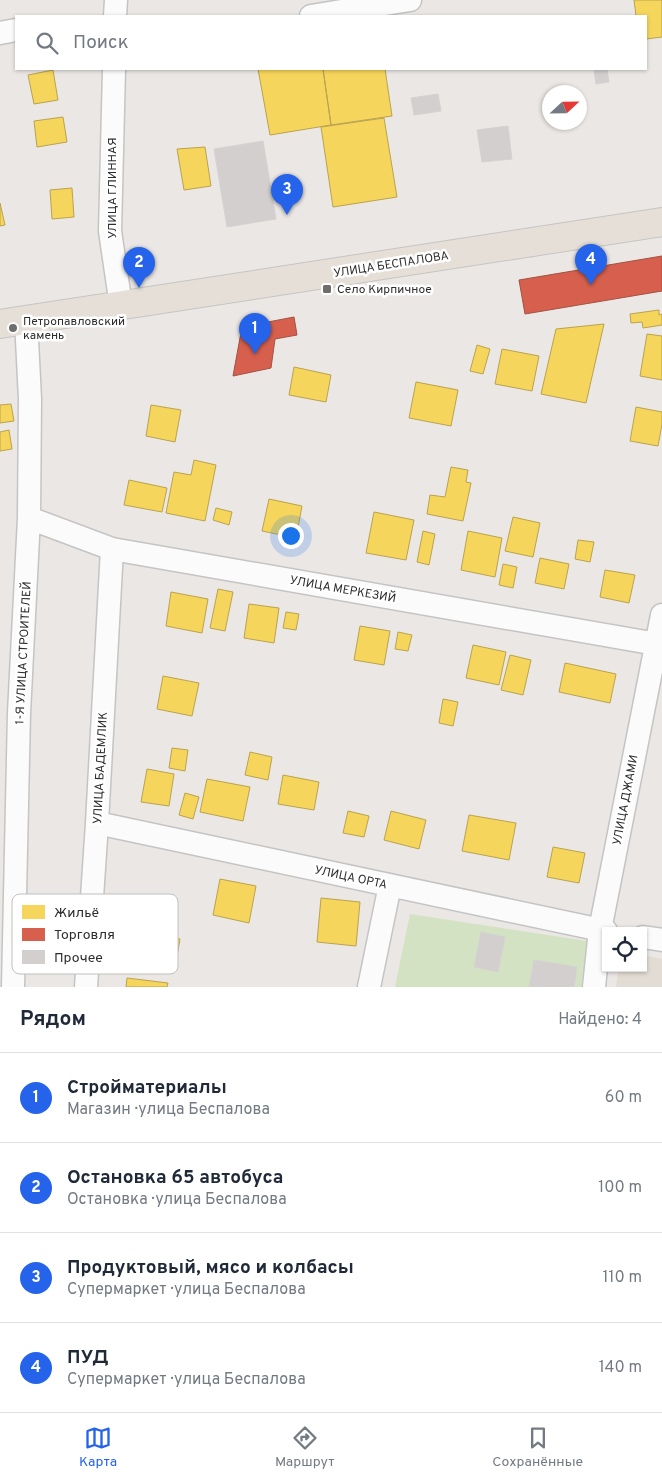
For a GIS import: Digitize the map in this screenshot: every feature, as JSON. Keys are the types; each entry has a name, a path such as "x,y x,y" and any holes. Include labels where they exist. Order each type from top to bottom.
{"main road":[{"name":"УЛИЦА БЕСПАЛОВА","path":"13,322 662,222"}],"street":[{"path":"115,15 116,0"},
{"path":"317,15 410,0"},
{"path":"0,33 15,30"},
{"name":"УЛИЦА ГЛИННАЯ","path":"114,70 110,231 121,306"},
{"name":"1-Я УЛИЦА СТРОИТЕЛЕЙ","path":"13,322 30,399 29,518 13,894"},
{"name":"УЛИЦА МЕРКЕЗИЙ","path":"29,518 112,549 659,644"},
{"name":"УЛИЦА БАДЕМЛИК","path":"92,894 112,549"},
{"name":"УЛИЦА ДЖАМИ","path":"604,927 659,644 662,615"},
{"name":"УЛИЦА ОРТА","path":"97,823 602,930"},
{"path":"369,987 390,885"},
{"name":"1-Я УЛИЦА СТРОИТЕЛЕЙ","path":"9,985 12,911"},
{"name":"УЛИЦА ДЖАМИ","path":"594,987 602,936"},
{"path":"647,938 662,940"},
{"name":"УЛИЦА БАДЕМЛИК","path":"86,987 87,974"}],"shaded area":[{"path":"647,956 662,959 662,987 616,987 618,972 647,972"}],"green space":[{"path":"410,914 587,941 583,987 395,987"}],"building: Жильё":[{"path":"634,0 662,0 662,37 647,39 647,15 636,15"},
{"path":"53,70 58,100 34,104 28,75"},
{"path":"258,70 323,70 331,125 270,135"},
{"path":"323,70 385,70 392,116 331,125"},
{"path":"63,117 67,142 37,147 34,121"},
{"path":"384,118 397,197 333,207 321,127"},
{"path":"205,147 211,186 184,190 177,149"},
{"path":"72,188 74,217 52,219 50,190"},
{"path":"0,203 5,225 0,226"},
{"path":"659,310 659,315 662,314 662,325 643,328 642,322 631,323 630,314"},
{"path":"604,324 586,403 541,394 556,329"},
{"path":"647,334 662,336 662,380 640,376"},
{"path":"477,345 490,349 483,374 470,371"},
{"path":"502,349 539,356 532,391 495,384"},
{"path":"294,367 331,375 326,402 289,395"},
{"path":"416,382 458,390 451,426 409,418"},
{"path":"11,404 14,421 0,423 0,405"},
{"path":"151,405 181,410 175,442 146,436"},
{"path":"636,407 662,412 658,446 630,441"},
{"path":"9,430 12,449 0,451 0,432"},
{"path":"194,460 216,465 205,521 166,513 174,472 191,475"},
{"path":"451,467 468,470 466,482 471,483 463,521 427,514 430,495 445,497"},
{"path":"129,480 167,488 162,512 124,505"},
{"path":"269,499 302,506 296,538 262,531"},
{"path":"216,508 232,512 229,525 213,520"},
{"path":"374,512 414,520 406,560 366,553"},
{"path":"513,517 540,523 533,557 505,551"},
{"path":"423,531 435,534 429,565 417,562"},
{"path":"468,531 502,538 495,577 461,570"},
{"path":"578,540 594,542 590,562 575,559"},
{"path":"540,558 569,564 564,589 535,583"},
{"path":"503,564 517,567 513,588 499,585"},
{"path":"605,570 635,575 629,603 600,597"},
{"path":"218,589 233,592 225,631 210,628"},
{"path":"171,592 208,599 202,633 166,626"},
{"path":"249,604 279,608 274,643 244,638"},
{"path":"286,612 299,614 296,630 283,628"},
{"path":"360,626 390,631 384,665 354,660"},
{"path":"398,632 412,635 408,651 395,649"},
{"path":"473,645 506,652 499,685 466,678"},
{"path":"510,655 531,660 523,695 501,690"},
{"path":"565,663 616,674 610,703 559,692"},
{"path":"163,676 199,683 192,716 157,709"},
{"path":"443,699 458,702 453,726 439,723"},
{"path":"172,748 188,750 185,771 169,768"},
{"path":"250,752 272,757 268,780 245,775"},
{"path":"147,769 174,774 169,806 141,802"},
{"path":"283,775 319,782 314,810 278,804"},
{"path":"207,779 250,787 243,821 200,812"},
{"path":"185,793 199,797 193,819 179,815"},
{"path":"348,811 369,816 364,837 343,833"},
{"path":"391,811 426,820 419,849 384,840"},
{"path":"469,815 516,823 509,860 462,851"},
{"path":"553,847 585,853 579,883 547,877"},
{"path":"220,879 256,886 249,923 213,915"},
{"path":"321,898 360,902 356,946 317,942"},
{"path":"127,978 168,983 167,987 126,987"}],"building: Торговля":[{"path":"662,256 662,291 525,314 519,280"},
{"path":"294,317 297,335 275,339 271,368 233,376 242,327"}],"building: Прочее":[{"path":"607,70 609,82 596,84 594,71"},
{"path":"438,94 441,111 414,115 411,98"},
{"path":"508,126 512,159 482,162 477,130"},
{"path":"263,141 276,219 227,227 214,149"},
{"path":"481,932 505,937 498,972 474,967"},
{"path":"534,960 577,967 574,987 529,987"}],"place":[{"name":"Продуктовый, мясо и колбасы","path":"287,215"},
{"name":"ПУД","path":"591,285"},
{"name":"Остановка 65 автобуса","path":"139,288"},
{"name":"Село Кирпичное","path":"327,289"},
{"name":"Петропавловский камень","path":"13,328"},
{"name":"Стройматериалы","path":"255,354"}]}
